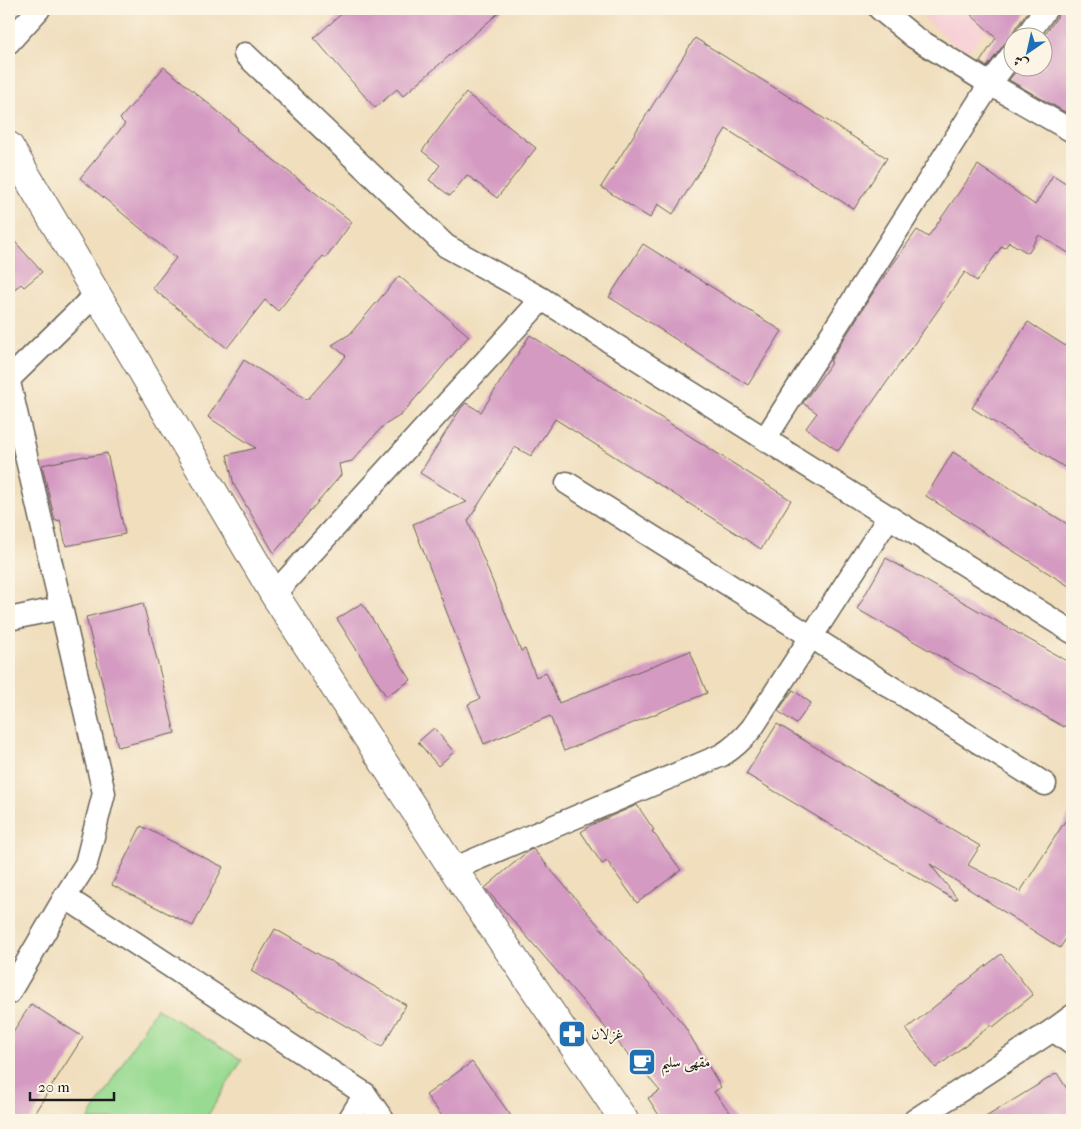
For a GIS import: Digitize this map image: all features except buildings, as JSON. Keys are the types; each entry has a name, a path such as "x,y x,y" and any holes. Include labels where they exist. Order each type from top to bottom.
{"street":[{"path":"9,42 39,9"},
{"path":"880,9 914,37 990,84 1072,131"},
{"path":"1032,28 1046,9"},
{"path":"245,54 446,246 542,299 1072,632"},
{"path":"765,439 990,84 1004,65"},
{"path":"9,146 274,594 453,869 624,1120"},
{"path":"9,993 86,864 104,793 9,380 96,294"},
{"path":"274,594 542,299"},
{"path":"567,483 1045,784"},
{"path":"453,869 722,755 743,740 889,517"},
{"path":"9,619 61,608"},
{"path":"65,897 365,1094 383,1120"},
{"path":"915,1120 1072,1016"},
{"path":"1053,1030 1072,1044"},
{"path":"349,1120 365,1094"}],"shaded area":[{"path":"914,9 1004,9 965,54"}],"green space":[{"path":"156,1008 242,1060 205,1120 88,1120"}],"place":[{"name":"غزلان","path":"572,1034"},
{"name":"مقهى سليم","path":"642,1062"}]}
